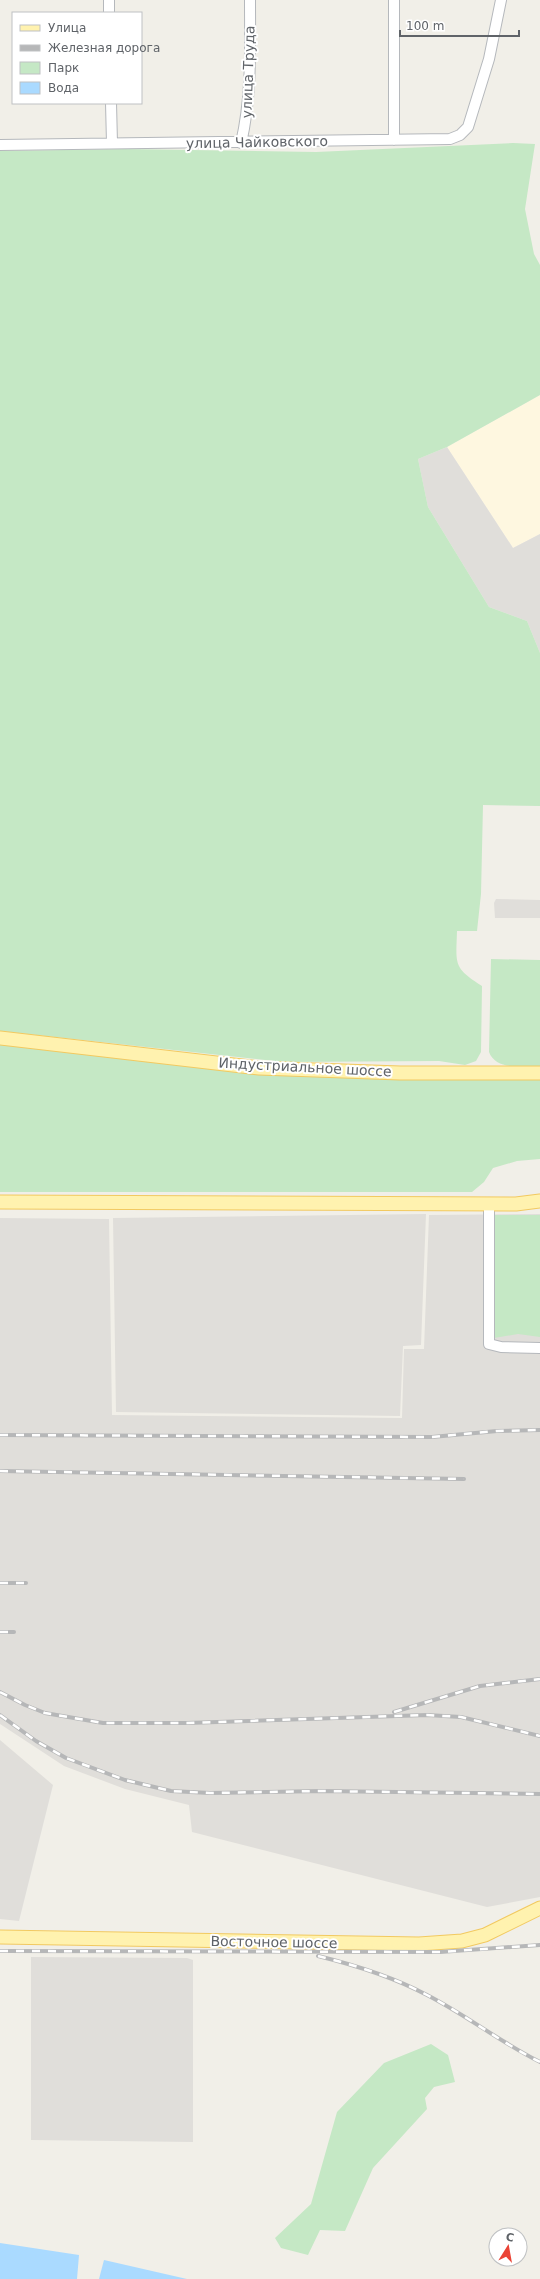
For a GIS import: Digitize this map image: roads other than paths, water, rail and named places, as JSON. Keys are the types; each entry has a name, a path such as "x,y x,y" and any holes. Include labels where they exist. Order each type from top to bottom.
{"main road":[{"name":"Индустриальное шоссе","path":"0,1038 259,1068 400,1073 540,1073"},
{"path":"0,1202 516,1204 540,1201"},
{"name":"Восточное шоссе","path":"0,1937 419,1944 462,1941 485,1936 540,1908"}],"street":[{"path":"109,0 109,12"},
{"name":"улица Труда","path":"241,143 248,114 250,79 250,0"},
{"path":"394,0 394,140"},
{"name":"улица Чайковского","path":"0,145 241,143 450,138 460,135 468,127 489,59 501,0"},
{"path":"111,104 112,143"},
{"path":"489,1204 489,1344 501,1347 540,1348"}],"water":[{"path":"0,2243 79,2255 77,2279 0,2279"},
{"path":"104,2260 187,2279 99,2279"}],"railway":[{"path":"0,1435 432,1437 497,1431 540,1430"},
{"path":"0,1471 464,1479"},
{"path":"0,1583 26,1583"},
{"path":"0,1632 14,1632"},
{"path":"394,1712 480,1686 540,1679"},
{"path":"0,1692 25,1705 45,1713 103,1723 187,1723 427,1715 461,1717 540,1736"},
{"path":"0,1715 36,1741 66,1758 125,1780 171,1791 210,1793 321,1791 540,1794"},
{"path":"0,1951 440,1952 540,1945"},
{"path":"318,1956 374,1972 414,1989 455,2011 511,2046 540,2062"}]}
